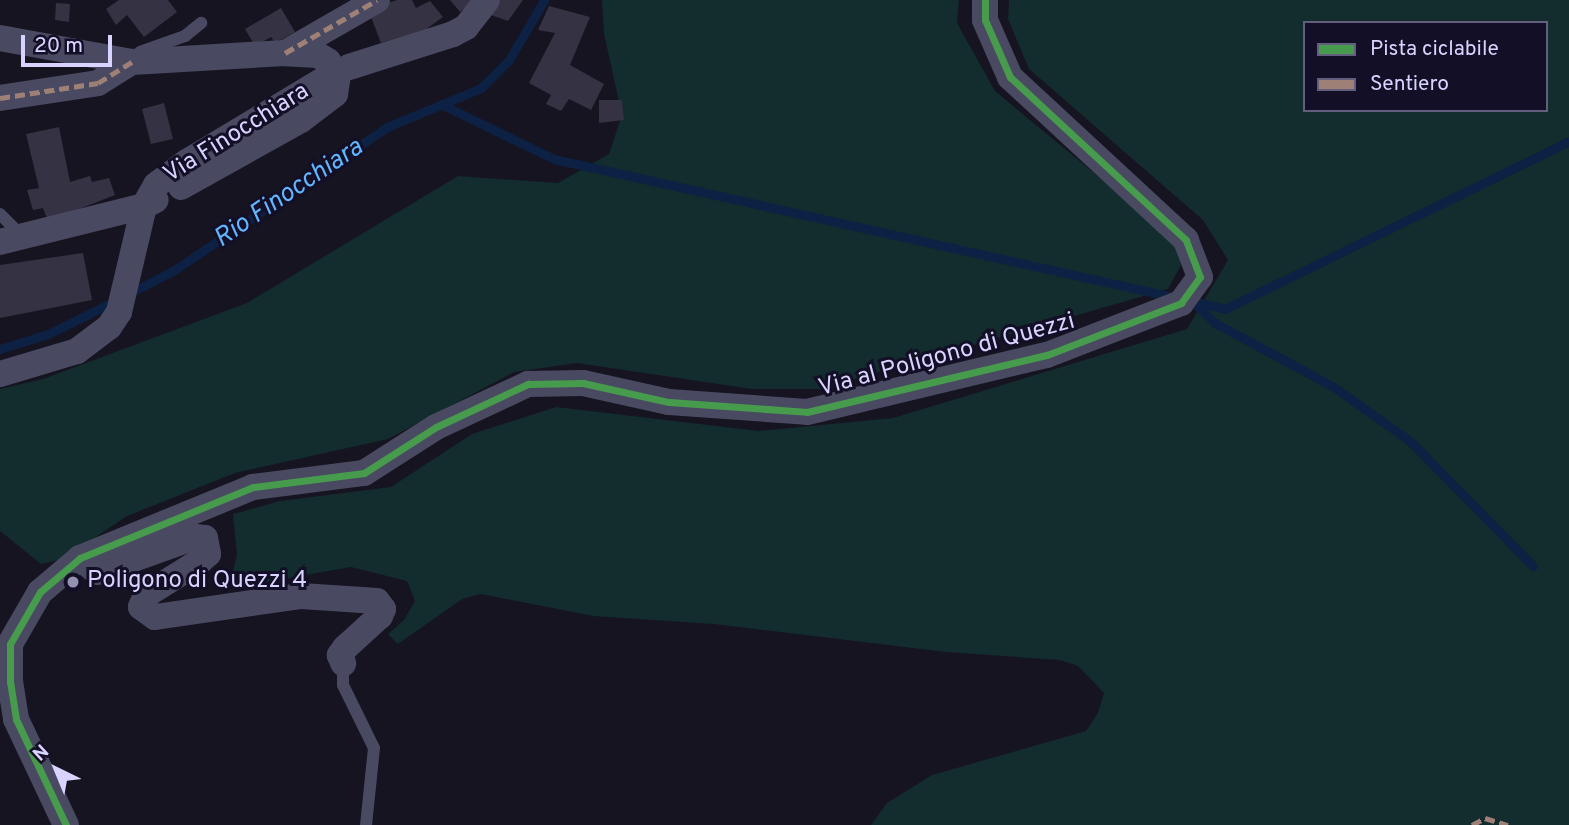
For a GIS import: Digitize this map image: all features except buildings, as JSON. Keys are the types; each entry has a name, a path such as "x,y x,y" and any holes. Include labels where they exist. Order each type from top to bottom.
{"street":[{"path":"285,53 377,0"},
{"path":"349,67 453,34 466,27 487,0"},
{"name":"Via al Poligono di Quezzi","path":"66,825 16,719 10,682 10,644 40,592 80,558 253,487 364,473 436,427 528,384 583,383 668,402 807,412 1047,355 1181,303 1200,277 1186,240 1010,77 985,20 985,0"},
{"path":"0,38 126,62 285,53 318,55 328,61 338,75 335,94 301,120 181,187 142,217 119,312 109,327 77,351 0,374"},
{"path":"0,98 98,83 126,62"},
{"name":"Via Finocchiara","path":"11,239 142,217 156,185 187,162 323,80"},
{"path":"80,558 97,572 195,537 205,538 208,554 201,561 146,595 141,607 155,617 301,596 377,601 383,609 380,617 345,648 340,655 343,663"}],"lane":[{"path":"126,62 185,36 201,23"},
{"path":"0,214 11,239"},
{"path":"343,663 343,685 374,748 366,825"}],"green space":[{"path":"602,0 959,0 957,23 995,91 1175,240 1181,265 1168,289 820,389 752,389 577,363 514,372 388,439 235,473 127,516 63,559 41,564 0,531 0,389 43,379 247,303 458,176 558,183 609,154 622,115 604,34"},
{"path":"1009,0 1569,0 1569,825 871,825 887,803 932,775 1086,731 1098,713 1104,693 1078,666 1060,660 946,652 714,624 593,616 481,594 462,599 398,644 388,634 404,620 415,601 407,581 351,567 249,585 232,575 237,555 233,514 280,501 391,487 472,434 556,407 759,431 893,418 1187,329 1228,260 1203,220 1029,69 1008,19"}],"waterway":[{"name":"Rio Finocchiara","path":"128,294 173,271 387,127 481,88 509,60 544,0"},
{"path":"441,104 554,159 1173,297"},
{"path":"1187,300 1225,309 1569,141"},
{"name":"Rio Finocchiara","path":"0,349 48,334 115,301"},
{"path":"1192,301 1215,323 1334,387 1411,442 1533,566"}],"marked path":[{"path":"285,53 377,0"},
{"path":"0,98 98,83 132,62"},
{"path":"1472,825 1485,818 1508,825"}],"cycle path":[{"path":"66,825 16,719 10,682 10,644 40,592 80,558 253,487 364,473 436,427 528,384 583,383 669,402 807,412 1047,355 1181,303 1200,277 1186,240 1010,77 985,20 985,0"}],"place":[{"name":"Poligono di Quezzi 4","path":"73,582"}]}
